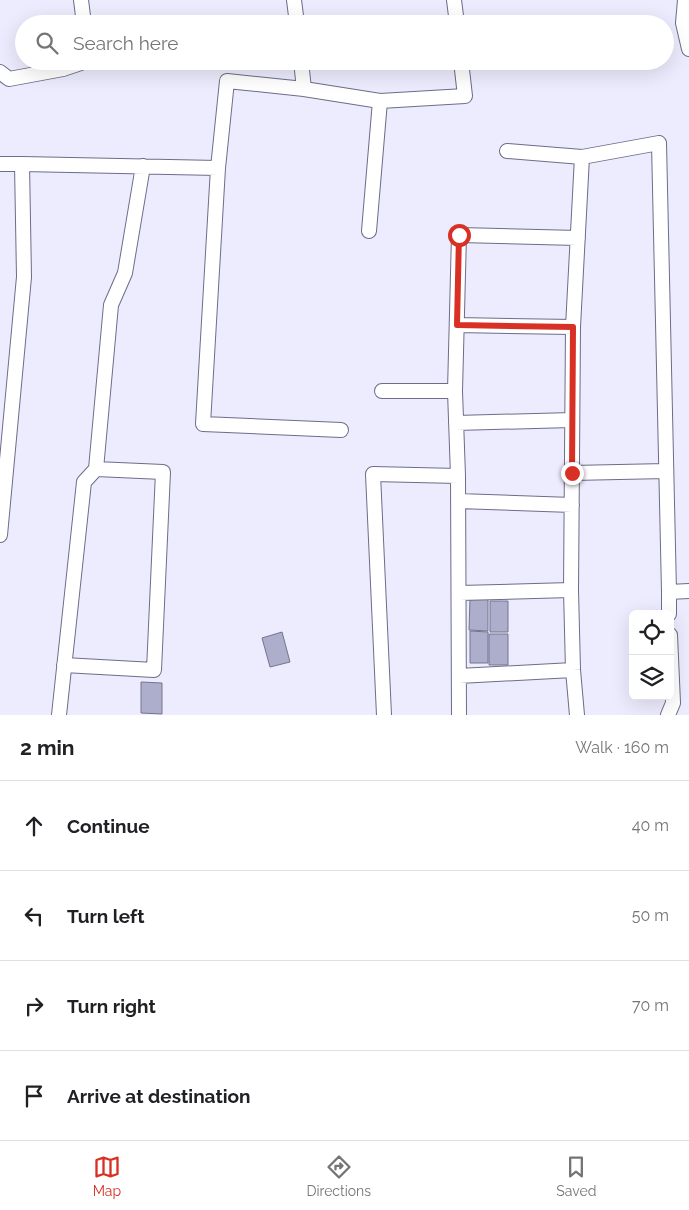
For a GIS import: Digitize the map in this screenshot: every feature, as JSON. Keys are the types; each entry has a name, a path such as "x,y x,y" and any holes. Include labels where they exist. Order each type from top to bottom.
{"street":[{"path":"81,0 83,15"},
{"path":"294,0 296,15"},
{"path":"454,0 456,15"},
{"path":"685,0 683,22 689,49"},
{"path":"0,72 10,78 57,70"},
{"path":"302,70 304,89"},
{"path":"341,430 203,424 218,168 226,81 304,89 380,101 465,96 462,70"},
{"path":"369,231 380,101"},
{"path":"507,151 582,157 659,143 670,610"},
{"path":"577,715 573,670 571,590 572,420 573,327 582,157"},
{"path":"0,164 218,168"},
{"path":"0,535 24,277 22,164"},
{"path":"59,715 84,482 96,469 111,304 125,272 143,166"},
{"path":"459,715 458,476 455,391 459,235 578,238"},
{"path":"457,325 573,327"},
{"path":"382,391 455,391"},
{"path":"456,422 572,420"},
{"path":"64,665 154,670 163,472 96,469"},
{"path":"572,473 666,471"},
{"path":"384,715 373,474 458,476"},
{"path":"458,501 572,505"},
{"path":"459,593 571,590"},
{"path":"669,592 689,591"},
{"path":"668,715 673,703 671,655"},
{"path":"459,676 573,670"}],"building":[{"path":"470,599 488,599 488,631 469,630"},
{"path":"490,601 508,601 508,632 490,632"},
{"path":"470,631 488,632 488,663 470,663"},
{"path":"282,632 290,662 270,667 262,638"},
{"path":"489,634 508,634 508,665 489,665"},
{"path":"141,682 162,683 162,714 141,713"}],"route":[{"path":"459,235 457,325 573,327 572,473"}]}
